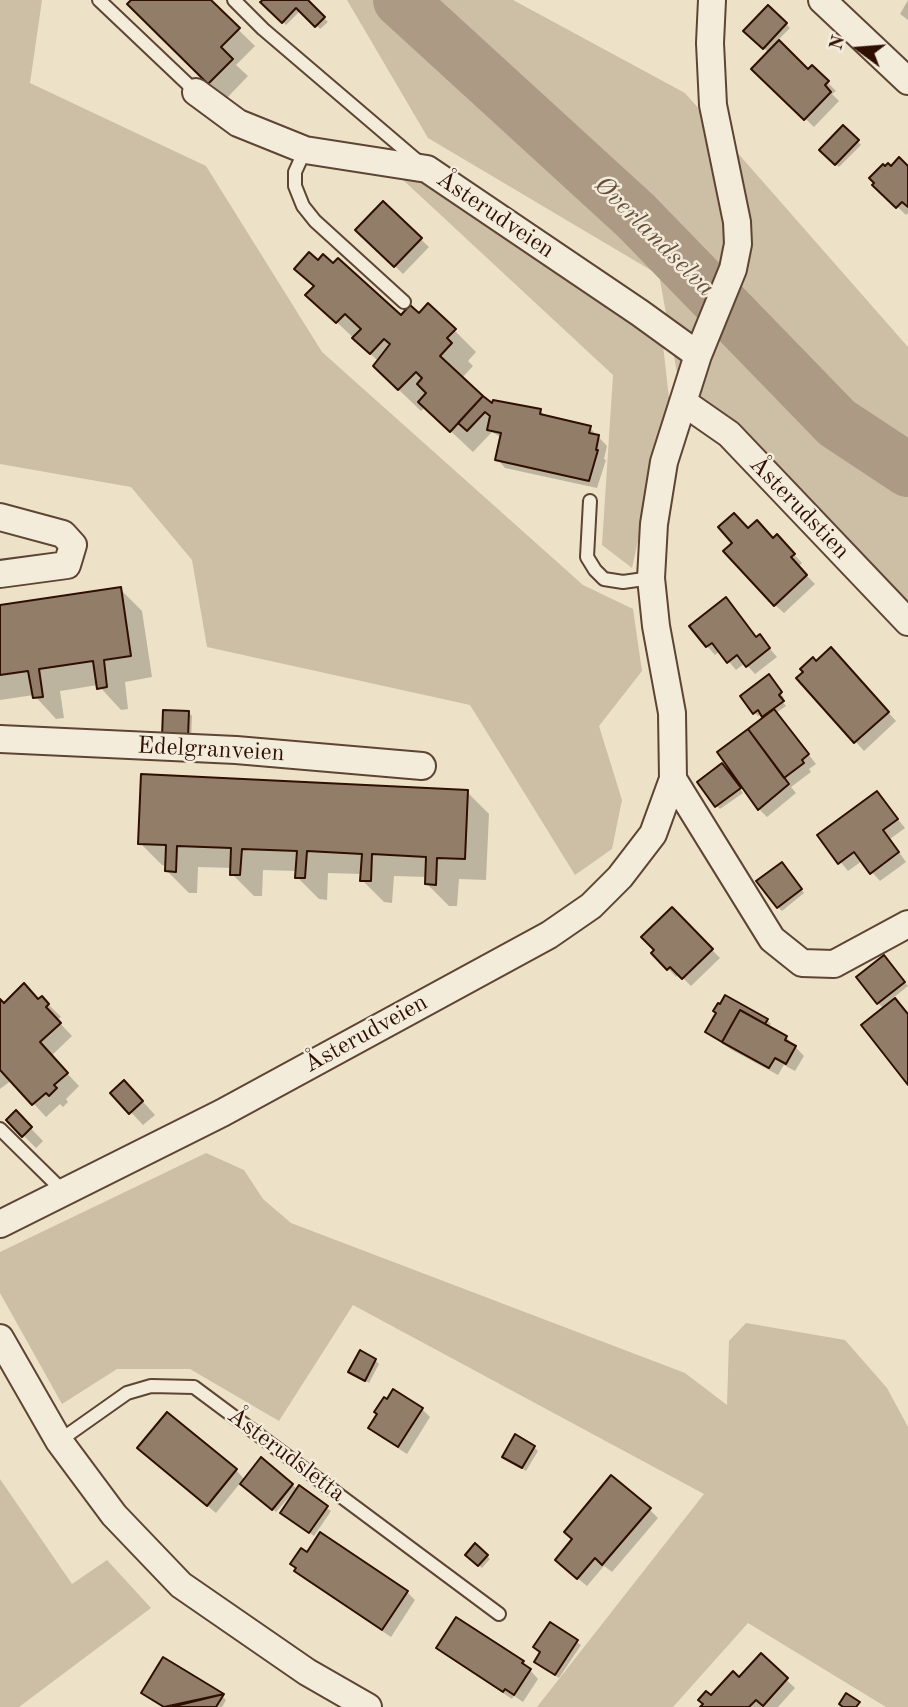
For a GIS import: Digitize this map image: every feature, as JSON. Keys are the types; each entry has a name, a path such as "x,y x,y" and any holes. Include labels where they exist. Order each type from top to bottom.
{"street":[{"name":"Åsterudveien","path":"0,1224 222,1113 548,935 591,906 620,877 653,834 673,779 672,713 656,626 651,578 654,524 664,462 698,355 733,269 738,244 737,222 713,105 710,43 712,0"},
{"path":"822,0 908,80"},
{"name":"Åsterudveien","path":"196,92 238,123 305,150 427,169 698,355"},
{"name":"Åsterudstien","path":"683,402 729,434 908,622"},
{"path":"0,517 63,534 73,545 67,565 0,574"},
{"name":"Edelgranveien","path":"0,740 236,750 422,766"},
{"path":"673,779 772,939 802,963 834,964 908,924"},
{"path":"0,1338 59,1441 114,1514 181,1585 307,1672 368,1707"}],"lane":[{"path":"99,0 196,92"},
{"path":"234,0 263,29 427,169"},
{"path":"305,150 295,172 295,186 303,206 315,221 404,302"},
{"path":"590,501 587,557 594,570 604,579 622,582 651,578"},
{"path":"0,1129 64,1192"},
{"name":"Åsterudsletta","path":"59,1441 127,1393 151,1385 194,1387 499,1614"}],"shaded area":[{"path":"0,0 42,0 30,83 206,166 322,352 583,585 633,609 642,671 599,726 622,800 612,849 575,875 470,705 207,647 192,560 131,487 0,464"},
{"path":"347,0 513,0 685,93 908,347 908,624 680,389 659,275 428,138"},
{"path":"412,168 662,336 669,398 632,568 602,545 613,375 402,179"},
{"path":"206,1153 244,1170 263,1199 291,1223 685,1373 727,1405 729,1341 746,1323 845,1340 887,1388 908,1427 908,1707 886,1707 748,1623 673,1707 537,1707 704,1494 353,1305 279,1421 190,1369 117,1369 62,1404 0,1293 0,1252"},
{"path":"0,1479 72,1584 107,1560 151,1608 19,1707 0,1707"}],"building":[{"path":"131,0 211,0 240,28 221,47 233,59 208,84 127,4"},
{"path":"308,0 325,17 315,27 296,8 282,23 260,2"},
{"path":"768,5 787,23 763,49 743,31"},
{"path":"779,40 808,69 812,65 829,81 825,85 831,92 804,120 751,69"},
{"path":"843,125 859,140 835,165 819,150"},
{"path":"899,157 908,166 908,207 902,202 896,208 872,185 874,183 869,178 883,164 885,166 888,163 891,166"},
{"path":"383,201 422,238 394,267 355,230"},
{"path":"309,252 318,260 323,254 333,263 338,258 401,315 410,305 419,313 428,303 456,329 447,338 452,343 440,356 483,396 450,432 418,402 426,393 417,384 422,378 416,372 398,390 373,366 390,344 384,339 370,354 352,338 361,329 345,314 336,323 305,295 314,286 294,269"},
{"path":"483,396 492,403 493,400 541,409 540,414 591,426 589,433 599,435 598,450 589,481 495,460 501,433 487,430 490,416 485,412 467,431 458,423"},
{"path":"734,513 748,528 757,520 773,538 777,534 795,554 791,557 807,575 774,606 723,551 732,543 718,527"},
{"path":"121,587 131,656 104,660 107,687 97,689 93,661 39,669 43,697 33,698 28,671 0,675 0,605"},
{"path":"726,597 756,637 760,634 770,648 746,667 737,655 727,663 712,643 706,647 689,626"},
{"path":"831,647 889,712 854,743 796,678 803,672 800,669 813,657 816,661"},
{"path":"769,674 782,692 779,695 784,701 762,717 758,710 753,714 740,696"},
{"path":"774,709 809,754 802,760 804,763 784,778 748,729"},
{"path":"163,710 189,711 188,738 162,737"},
{"path":"748,729 789,784 758,810 717,752"},
{"path":"722,763 741,788 715,807 697,782"},
{"path":"141,774 468,790 465,859 437,858 436,885 425,884 426,857 372,854 371,881 360,881 362,854 307,851 305,878 295,878 297,851 242,849 240,875 230,875 231,848 177,846 176,872 165,871 166,845 138,844"},
{"path":"877,791 898,819 883,830 899,852 870,874 854,852 838,864 817,835"},
{"path":"782,862 802,889 777,908 756,881"},
{"path":"672,907 713,949 682,979 670,967 667,970 651,953 654,950 641,937"},
{"path":"884,955 905,982 877,1004 856,977"},
{"path":"24,983 38,999 42,996 49,1004 46,1007 61,1023 40,1042 68,1073 54,1085 57,1088 49,1096 46,1093 32,1105 0,1070 0,999 4,1003"},
{"path":"725,995 768,1019 765,1024 740,1010 722,1042 705,1032 716,1013 713,1011"},
{"path":"895,998 908,1014 908,1085 861,1025"},
{"path":"740,1010 787,1036 785,1040 796,1046 786,1064 775,1058 769,1068 722,1042"},
{"path":"124,1080 143,1101 129,1114 110,1093"},
{"path":"16,1110 32,1127 22,1137 6,1120"},
{"path":"360,1350 376,1359 365,1381 348,1372"},
{"path":"393,1389 423,1408 398,1447 368,1428 377,1414 374,1412"},
{"path":"167,1412 237,1469 207,1506 137,1448"},
{"path":"515,1434 535,1446 522,1468 502,1457"},
{"path":"261,1457 293,1484 272,1510 240,1484"},
{"path":"611,1475 651,1508 602,1565 595,1558 577,1579 555,1560 572,1539 564,1532"},
{"path":"299,1485 328,1506 309,1533 280,1513"},
{"path":"320,1532 408,1591 382,1630 294,1571 296,1568 290,1564 301,1548 307,1552"},
{"path":"475,1543 488,1555 478,1566 465,1555"},
{"path":"456,1617 524,1661 522,1663 531,1669 514,1695 505,1689 503,1692 436,1648"},
{"path":"550,1622 578,1640 555,1675 534,1662 540,1652 533,1647"},
{"path":"761,1653 788,1678 763,1706 756,1700 749,1707 700,1707 703,1704 698,1700 706,1691 711,1695 733,1671 739,1677"},
{"path":"163,1657 224,1694 164,1707 141,1693"},
{"path":"846,1693 860,1702 856,1707 843,1707 839,1704"},
{"path":"224,1694 216,1707 171,1707"}],"waterway":[{"name":"Øverlandselva","path":"400,0 636,216 837,423 908,470"}]}
